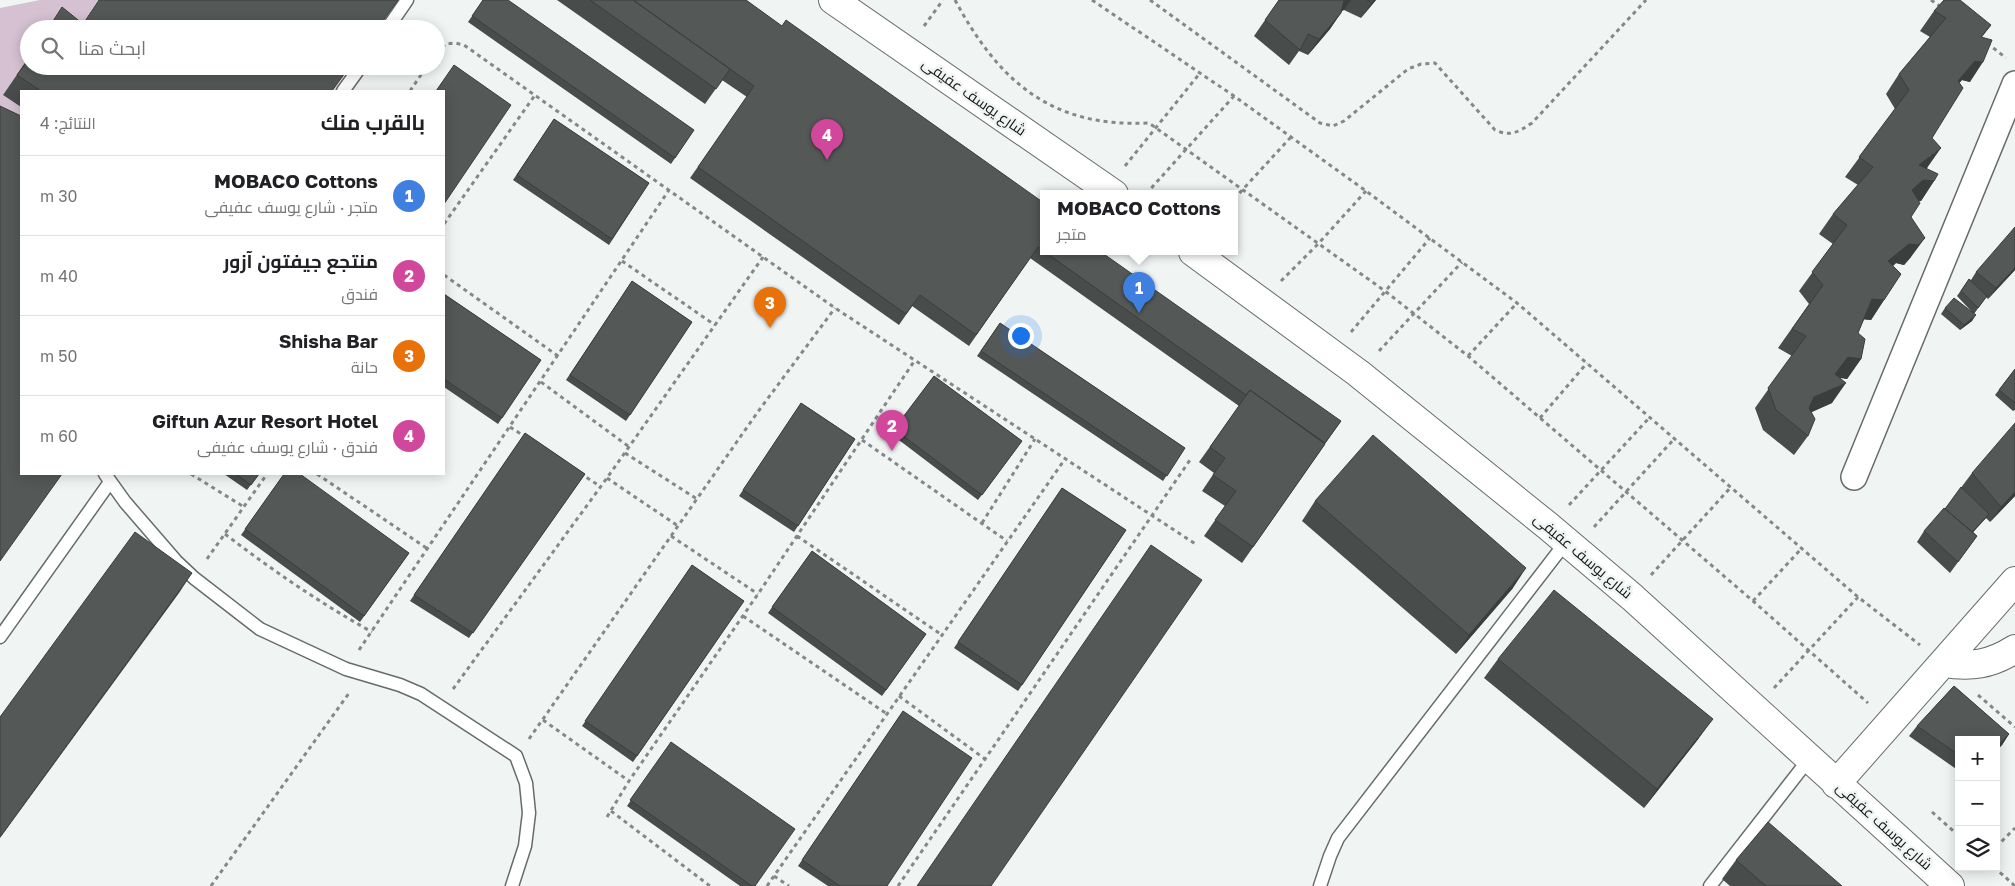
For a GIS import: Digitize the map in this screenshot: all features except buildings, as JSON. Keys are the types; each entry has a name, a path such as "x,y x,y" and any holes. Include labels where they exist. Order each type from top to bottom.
{"street":[{"name":"شارع يوسف عفيفى","path":"833,0 1109,190"},
{"path":"1854,477 2014,91"},
{"name":"شارع يوسف عفيفى","path":"1197,255 1358,373 1563,539 1632,597 1950,886"},
{"path":"1836,784 2015,581"},
{"path":"1943,664 1968,666 1992,662 2015,649"}],"lane":[{"path":"393,20 406,0"},
{"path":"344,90 355,75"},
{"path":"0,637 107,478 170,553 194,578 260,629 346,669 400,685 440,706 516,756 526,782 529,813 525,846 512,886"},
{"path":"1320,886 1338,838 1563,539"},
{"path":"1710,886 1809,759"}],"path":[{"path":"955,0 971,31 993,60 1021,88 1044,103 1075,116 1102,122 1149,123 1156,127 1414,313 1468,356 1601,470 1753,601 1889,722"},
{"path":"1092,0 1234,96 1517,303 1858,596 1943,664"},
{"path":"1150,0 1320,123 1333,126 1344,120 1408,69 1421,64 1436,63 1495,130 1506,135 1532,123 1646,0"},
{"path":"1931,0 1946,12"},
{"path":"1985,41 2007,59"},
{"path":"445,45 455,43 464,45 835,308 1197,545"},
{"path":"1111,190 1156,127 1200,73"},
{"path":"411,90 421,75"},
{"path":"445,223 535,95"},
{"path":"1150,190 1234,96"},
{"path":"1238,194 1291,137"},
{"path":"346,669 669,190"},
{"path":"1260,302 1318,244 1366,191"},
{"path":"1332,354 1430,238"},
{"path":"440,706 601,487 628,446 763,257"},
{"path":"622,261 715,325"},
{"path":"1358,373 1462,262"},
{"path":"445,276 558,356"},
{"path":"1468,356 1517,303"},
{"path":"516,756 757,413 835,308"},
{"path":"607,817 629,781 758,594 915,360"},
{"path":"1540,418 1587,363"},
{"path":"541,382 628,446"},
{"path":"1563,539 1601,470 1650,417"},
{"path":"510,427 535,443"},
{"path":"1563,539 1627,493 1675,438"},
{"path":"982,523 1035,439"},
{"path":"862,440 1007,541"},
{"path":"625,453 696,499"},
{"path":"767,886 1065,458"},
{"path":"898,886 1190,460"},
{"path":"576,470 601,487"},
{"path":"193,475 244,507"},
{"path":"194,578 266,475"},
{"path":"317,475 428,549"},
{"path":"607,478 678,526"},
{"path":"1632,597 1731,487"},
{"path":"225,534 296,586 372,632"},
{"path":"671,536 758,594"},
{"path":"797,536 942,635"},
{"path":"1753,601 1802,548"},
{"path":"1754,709 1858,596"},
{"path":"743,616 887,714"},
{"path":"211,886 363,674"},
{"path":"899,696 985,759"},
{"path":"543,720 629,781"},
{"path":"611,812 710,886"},
{"path":"1932,812 1955,832"},
{"path":"2000,843 2015,828"},
{"path":"1998,871 2015,886"},
{"path":"774,876 789,886"}],"shaded area":[{"path":"40,0 98,0 85,20 20,20 20,70 3,95 20,106 20,136 0,132 0,8"}],"place":[{"name":"Giftun Azur Resort Hotel","path":"827,160"},
{"name":"MOBACO Cottons","path":"1139,313"},
{"name":"Shisha Bar","path":"770,328"},
{"name":"منتجع جيفتون آزور","path":"892,451"}]}
